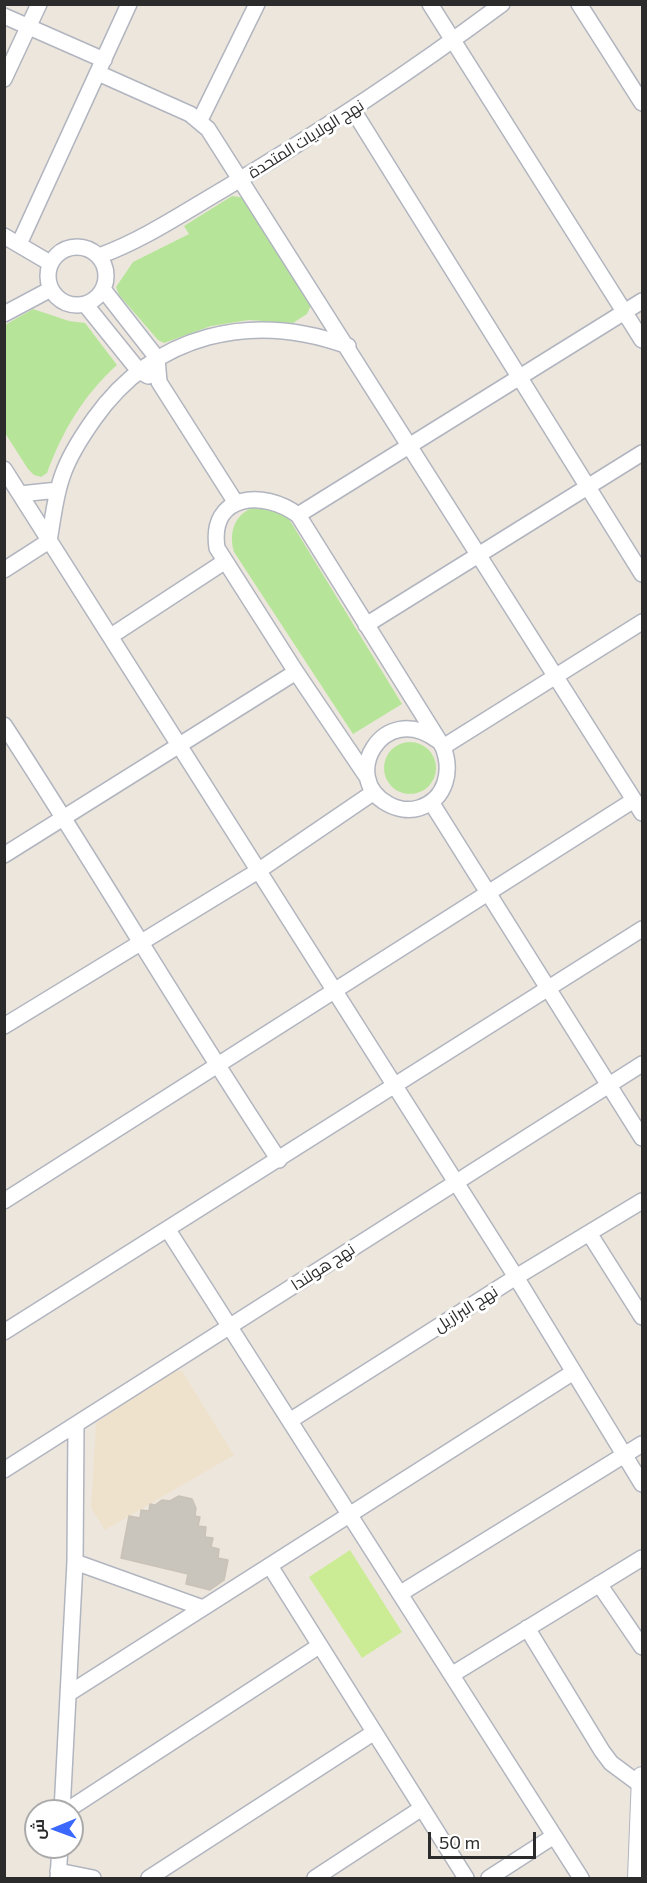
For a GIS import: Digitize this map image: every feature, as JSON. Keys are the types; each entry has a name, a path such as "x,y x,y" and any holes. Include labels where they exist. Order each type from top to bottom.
{"street":[{"path":"4,79 39,4"},
{"path":"20,242 129,4"},
{"path":"200,120 257,4"},
{"path":"430,4 642,340"},
{"name":"نهج الولايات المتحدة","path":"49,268 57,253 67,248 79,246 94,253 141,237 353,110 502,4"},
{"path":"579,4 642,103"},
{"path":"4,16 29,26 200,120 242,178 638,807 488,892 334,993 4,1201"},
{"path":"353,110 642,574"},
{"path":"4,236 20,242 49,268 51,289 65,303 85,304 96,298 103,289 106,278 105,266 94,253"},
{"path":"4,314 51,289"},
{"path":"103,289 157,358 159,382 236,503"},
{"path":"298,515 642,301"},
{"path":"85,304 139,371 159,382"},
{"path":"4,570 49,541 58,490 82,435 104,405 139,371 157,358 199,339 254,329 292,330 318,335 348,346"},
{"path":"366,625 642,453"},
{"path":"4,469 516,1277 572,1373 642,1484"},
{"path":"20,494 58,490"},
{"path":"254,499 271,500 298,515 440,743 447,758 447,777 440,793 431,802 420,807 394,807 374,792 368,777 224,562 215,535 221,518 236,503 254,499"},
{"path":"111,636 224,562"},
{"path":"440,743 642,622"},
{"path":"4,855 296,672"},
{"path":"5,725 218,1067 279,1160"},
{"path":"368,777 370,751 388,732 414,728 426,732 440,743"},
{"path":"4,1026 258,871 374,792"},
{"path":"431,802 642,1138"},
{"path":"4,1332 642,929"},
{"name":"نهج هولندا","path":"4,1470 642,1064"},
{"name":"نهج البرازيل","path":"291,1420 642,1200"},
{"path":"168,1230 581,1878"},
{"path":"589,1233 642,1317"},
{"path":"68,1694 572,1373"},
{"path":"64,1799 75,1562 76,1425"},
{"path":"401,1593 642,1444"},
{"path":"453,1674 642,1558"},
{"path":"75,1562 203,1608"},
{"path":"270,1566 466,1878"},
{"path":"599,1584 642,1647"},
{"path":"527,1628 602,1751 611,1763 642,1786"},
{"path":"83,1799 319,1646"},
{"path":"149,1878 373,1733"},
{"path":"638,1878 642,1777"},
{"path":"315,1878 422,1808"},
{"path":"489,1878 554,1836"},
{"path":"59,1859 58,1875 93,1878"}],"shaded area":[{"path":"182,1371 234,1455 105,1530 91,1508 96,1423 171,1372"}],"green space":[{"path":"232,196 247,198 312,303 307,314 293,323 249,320 211,326 164,343 158,340 119,295 116,287 133,262 189,234 184,226"},
{"path":"33,309 69,321 85,323 117,365 94,389 75,414 47,473 41,477 34,475 28,469 5,433 5,325"},
{"path":"264,505 282,512 289,519 402,704 353,734 234,552 232,535 237,520 248,510"},
{"path":"410,742 420,744 428,750 434,758 436,768 434,778 428,786 420,792 410,794 400,792 392,786 386,778 384,768 386,758 392,750 400,744"},
{"path":"350,1550 402,1632 362,1658 309,1577"}],"building":[{"path":"179,1496 192,1499 196,1508 195,1516 200,1517 198,1526 206,1527 205,1537 213,1538 211,1547 219,1549 218,1558 228,1560 224,1580 210,1590 186,1584 188,1574 121,1558 129,1516 140,1518 141,1510 149,1511 150,1504 155,1505 162,1500 170,1501"}]}
